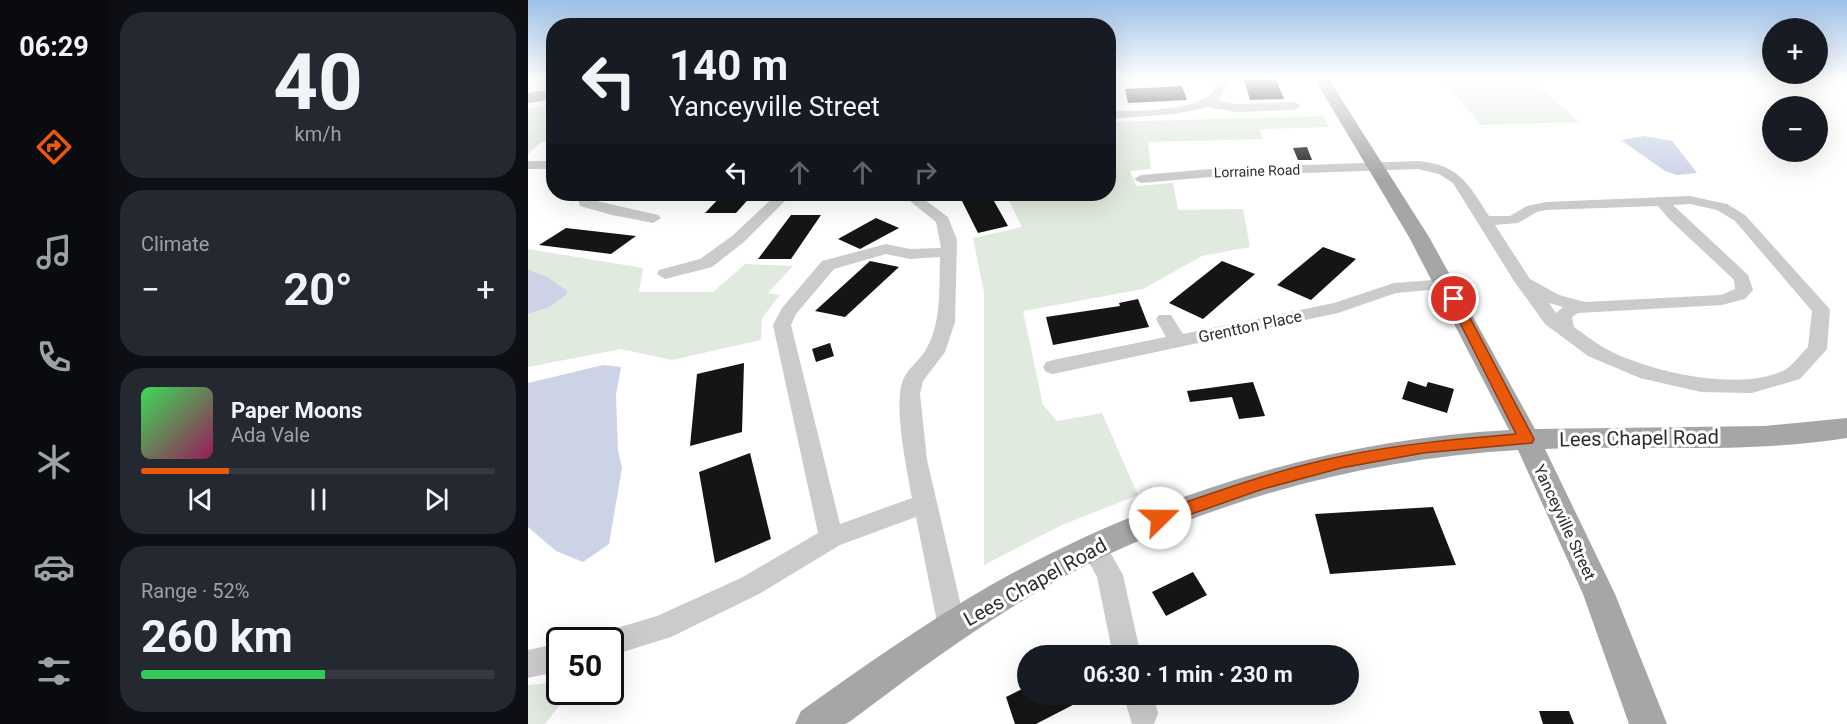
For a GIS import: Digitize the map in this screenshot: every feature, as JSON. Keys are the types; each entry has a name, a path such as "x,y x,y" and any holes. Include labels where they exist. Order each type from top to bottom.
{"main road":[{"name":"Yanceyville Street","path":"1342,112 1446,284 1514,412 1599,594 1648,724"},
{"name":"Lees Chapel Road","path":"814,724 952,627 1005,595 1094,548 1181,510 1302,471 1423,447 1526,439 1771,436 1847,428"}],"street":[{"path":"1116,114 1151,112"},
{"path":"528,165 546,165"},
{"name":"Lorraine Road","path":"1141,179 1222,172 1418,165 1433,167"},
{"path":"1388,188 1403,172 1433,167 1449,173 1458,180 1539,308 1566,330 1600,351 1622,361 1659,374 1704,384 1731,387 1779,385 1800,379 1816,371 1827,361 1832,350 1829,324 1821,310 1740,218 1722,207 1690,200 1538,207 1513,220 1484,221"},
{"path":"584,201 612,211 653,218"},
{"path":"666,274 706,263 738,239 778,201"},
{"path":"917,201 943,220 948,240 946,322 935,352 913,380 910,394 916,460 952,627"},
{"path":"1566,330 1562,321 1563,315 1574,308 1722,300 1739,295 1744,290 1742,279 1735,271 1674,216 1662,201"},
{"path":"831,538 782,325 788,312 828,265 886,249 910,254 948,252"},
{"path":"1523,281 1554,299 1583,307"},
{"name":"Grentton Place","path":"1053,367 1338,308 1394,288 1446,284"},
{"path":"1165,319 1177,341"},
{"path":"624,639 661,628 750,586 831,538 926,503"},
{"path":"1094,548 1110,575 1125,645"},
{"path":"528,664 546,660"}],"shaded area":[{"path":"528,112 546,112 546,142 541,142 528,154"},
{"path":"1470,112 1568,112 1579,122 1481,125"},
{"path":"1323,116 1329,127 1259,129 1263,139 1148,142 1151,169 1130,171 1136,186 1173,183 1178,210 1243,209 1250,247 1202,256 1143,289 1023,311 1043,405 1057,421 1102,413 1138,495 1062,525 984,565 984,292 973,238 1022,227 1009,201 1116,201 1116,122"},
{"path":"528,249 643,268 639,292 713,292 745,264 793,266 768,293 780,295 762,318 761,340 672,360 621,349 528,367 528,314 549,307 547,277 528,269"},
{"path":"546,683 546,705 560,705 545,724 528,724 528,685"}],"water":[{"path":"1644,136 1672,141 1697,173 1677,175 1665,171 1621,140"},
{"path":"528,269 547,277 567,291 566,295 549,307 528,314"},
{"path":"603,365 621,367 616,395 618,450 622,468 609,544 583,562 556,551 528,527 528,383"}],"building":[{"path":"1307,147 1312,160 1298,160 1293,148"},
{"path":"716,201 747,201 736,213 705,213"},
{"path":"962,201 994,201 1008,226 978,233"},
{"path":"791,215 821,215 791,259 758,259"},
{"path":"876,218 899,228 860,249 838,239"},
{"path":"566,228 636,236 611,254 539,245"},
{"path":"1323,247 1356,259 1311,300 1277,285"},
{"path":"870,261 899,267 845,317 815,311"},
{"path":"1222,261 1255,274 1203,319 1169,303"},
{"path":"1138,299 1149,327 1053,345 1046,317 1120,306 1119,303"},
{"path":"830,343 834,356 816,362 812,349"},
{"path":"744,363 742,432 690,446 697,374"},
{"path":"1408,381 1426,387 1428,382 1454,389 1447,413 1402,399"},
{"path":"1253,382 1265,416 1239,419 1232,397 1190,402 1187,391"},
{"path":"750,453 771,539 715,563 699,472"},
{"path":"1433,507 1456,565 1330,574 1315,514"},
{"path":"1193,572 1207,595 1166,616 1152,592"},
{"path":"1017,692 1017,705 1073,705 1036,724 1015,724 1006,697"},
{"path":"1539,711 1569,711 1574,724 1543,724"}],"route":[{"path":"1160,518 1261,483 1341,462 1423,447 1526,439 1454,299"}]}
